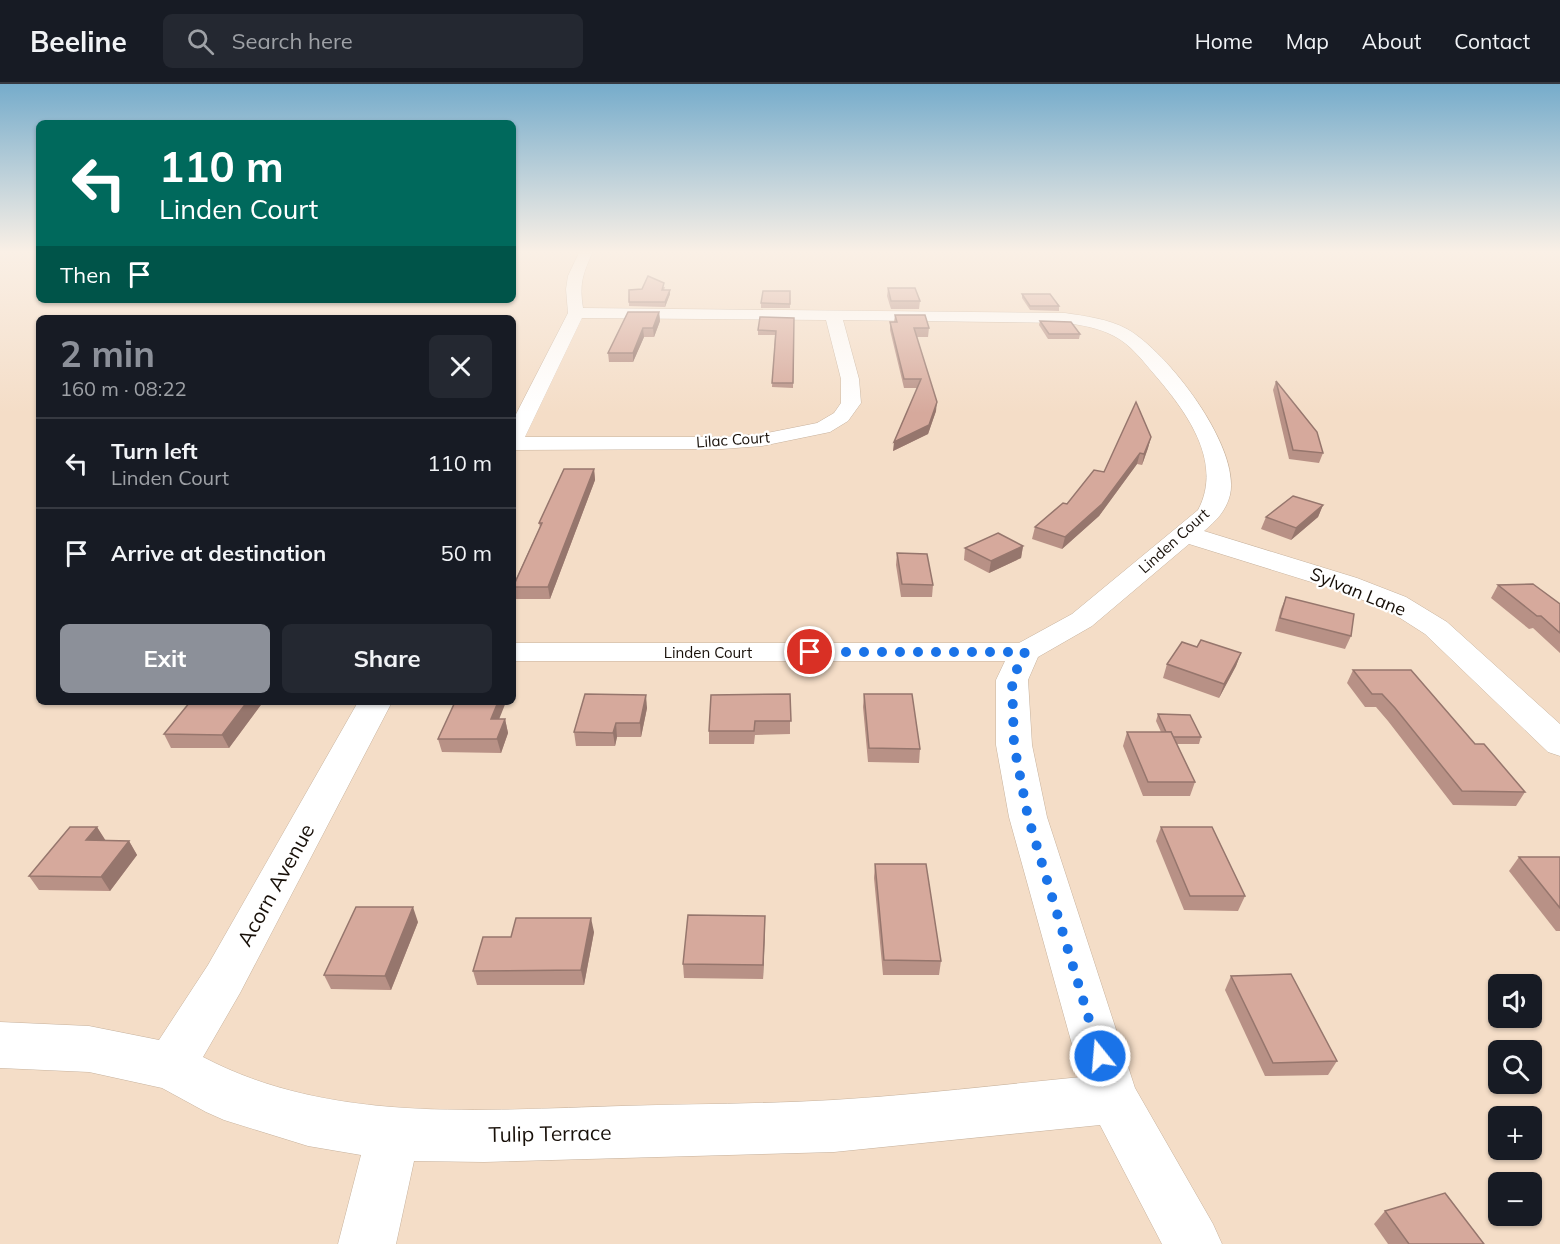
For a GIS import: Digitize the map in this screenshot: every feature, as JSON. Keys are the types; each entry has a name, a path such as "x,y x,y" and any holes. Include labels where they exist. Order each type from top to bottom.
{"street":[{"path":"516,437 576,313 575,305"},
{"name":"Linden Court","path":"516,652 1025,652 1082,620 1209,514 1218,493 1215,458 1203,424 1164,374 1136,343 1124,334 1092,322 1065,318 576,313"},
{"name":"Lilac Court","path":"516,443 722,443 762,440 823,428 841,417 851,403 850,379 833,315"},
{"name":"Sylvan Lane","path":"1185,534 1347,584 1396,603 1436,627 1560,744"},
{"path":"1025,652 1012,680 1016,756 1028,817 1113,1099 1193,1244"},
{"name":"Acorn Avenue","path":"171,1066 224,979 373,705"},
{"name":"Tulip Terrace","path":"0,1045 89,1049 171,1066 224,1095 308,1120 393,1134 484,1136 834,1126 1113,1099"},
{"path":"367,1244 393,1134"}],"building":[{"path":"1029,305 1059,306 1030,306"},
{"path":"628,312 659,312 653,328 643,328 633,353 608,353"},
{"path":"895,315 925,315 929,328 914,328 937,402 929,425 894,442 921,379 904,379 890,322 897,322"},
{"path":"760,317 794,318 793,383 772,383 776,331 758,330"},
{"path":"1040,321 1071,322 1080,334 1049,334"},
{"path":"1276,381 1317,432 1323,453 1293,450"},
{"path":"1136,402 1151,437 1144,454 1140,453 1102,504 1065,537 1035,527 1063,503 1067,504 1094,470 1104,472"},
{"path":"564,469 594,469 548,587 516,587 516,580 542,523 539,523"},
{"path":"1293,496 1323,505 1296,528 1266,517"},
{"path":"998,533 1023,546 991,561 965,548"},
{"path":"897,553 927,554 933,585 902,584"},
{"path":"1533,584 1560,604 1560,633 1541,616 1537,616 1498,585"},
{"path":"1286,597 1354,614 1351,636 1280,618"},
{"path":"1201,640 1241,653 1224,684 1167,664 1182,642 1197,647"},
{"path":"1353,670 1411,670 1475,744 1484,744 1525,792 1462,791 1395,708 1382,694 1372,694"},
{"path":"585,694 646,695 640,723 616,723 613,733 574,732"},
{"path":"790,694 791,721 755,721 754,731 709,731 711,695"},
{"path":"864,694 912,694 920,749 869,748"},
{"path":"188,705 245,705 222,735 164,734"},
{"path":"454,705 497,705 491,719 505,719 497,739 438,739"},
{"path":"1158,714 1190,715 1201,737 1173,737 1171,732 1166,732"},
{"path":"1127,732 1171,732 1195,782 1148,782"},
{"path":"70,827 97,827 86,840 129,841 101,877 29,876"},
{"path":"1161,827 1212,827 1245,896 1190,896"},
{"path":"1519,857 1560,857 1560,908"},
{"path":"875,864 926,864 941,961 884,960"},
{"path":"356,907 413,907 385,976 324,975"},
{"path":"688,915 765,916 763,965 683,964"},
{"path":"516,918 591,918 581,970 473,971 483,937 511,937"},
{"path":"1291,974 1337,1061 1273,1063 1231,976"},
{"path":"1445,1193 1484,1244 1409,1244 1385,1211"}],"route":[{"path":"810,652 1025,652 1012,680 1014,745 1028,817 1100,1056"}]}
